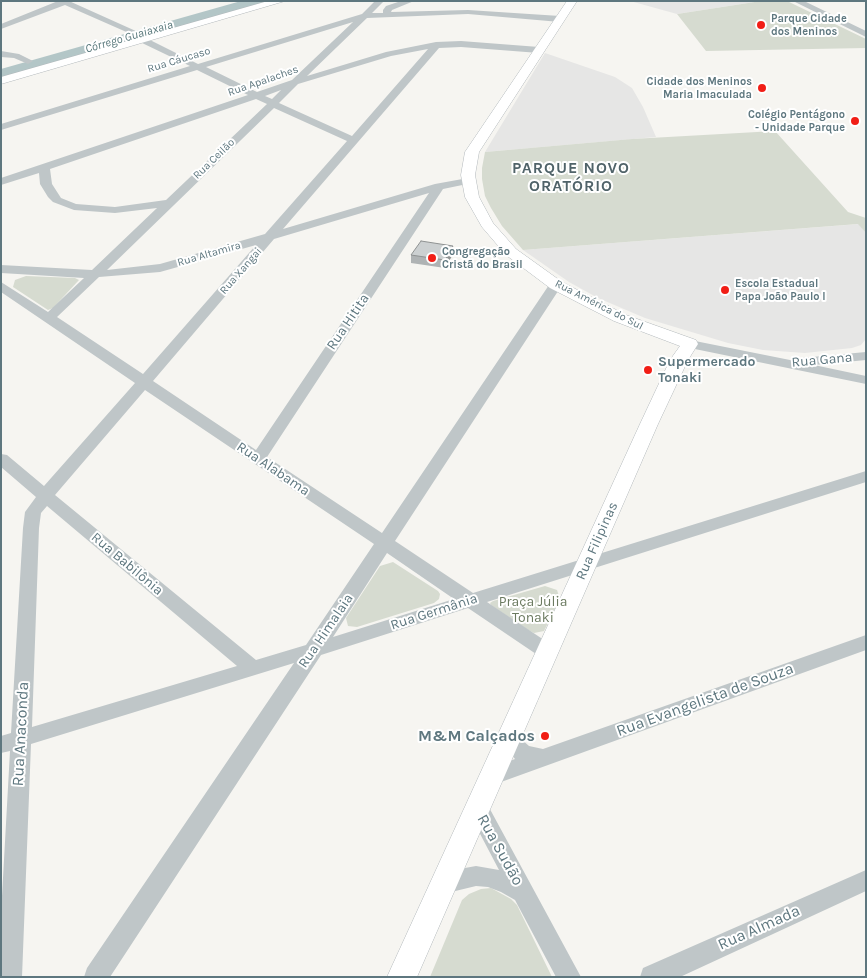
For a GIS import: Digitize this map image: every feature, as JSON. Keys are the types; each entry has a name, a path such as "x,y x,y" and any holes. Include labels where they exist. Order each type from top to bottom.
{"main road":[{"path":"10,66 244,1"},
{"path":"1,81 280,1"},
{"name":"Rua América do Sul","path":"572,1 472,152 468,168 468,182 479,210 498,238 518,257 556,285 620,318 667,337 684,352"},
{"name":"Rua Filipinas","path":"490,778 546,651 684,352"},
{"path":"402,977 490,778"}],"street":[{"path":"380,1 397,4 408,2"},
{"name":"Rua Ceilão","path":"49,318 98,274 272,103 380,1"},
{"path":"797,1 866,34"},
{"path":"1,27 63,2 134,32"},
{"path":"393,15 387,10 408,2"},
{"path":"364,16 481,12 560,19"},
{"name":"Rua Cáucaso","path":"1,127 364,16"},
{"path":"853,28 866,26"},
{"path":"143,40 257,96 353,140"},
{"name":"Rua Apalaches","path":"1,182 296,82 389,54 436,45 486,44 539,50"},
{"name":"Rua Xangai","path":"45,496 436,45"},
{"path":"1,54 16,56 28,61"},
{"path":"44,168 46,184 52,195 74,206 115,210 169,204"},
{"name":"Rua Altamira","path":"1,269 52,274 98,274 142,270 182,263 439,186 468,182"},
{"name":"Rua Hitita","path":"258,459 439,186"},
{"name":"Rua Himalaia","path":"96,977 556,285"},
{"name":"Rua Alabama","path":"1,286 468,601 546,651"},
{"path":"684,352 783,364 866,380"},
{"name":"Rua Gana","path":"783,364 864,356"},
{"name":"Rua Gana","path":"846,376 864,356"},
{"name":"Rua Babilônia","path":"1,459 253,668"},
{"name":"Rua Germânia","path":"1,745 313,650 866,476"},
{"name":"Rua Anaconda","path":"10,977 30,528 33,512 45,496"},
{"name":"Rua Evangelista de Souza","path":"490,778 866,642"},
{"path":"509,735 512,743 524,754 544,758"},
{"name":"Rua Sudão","path":"477,808 569,977"},
{"name":"Rua Sudão","path":"443,884 476,876 488,877 507,883 522,892"},
{"name":"Rua Almada","path":"652,977 866,880"}],"shaded area":[{"path":"630,1 761,1 677,14"},
{"path":"545,53 615,77 632,88 643,107 656,137 485,152"},
{"name":"Escola Estadual Papa João Paulo I","path":"859,224 866,233 866,339 861,345 852,348 805,353 763,350 728,343 645,318 598,298 569,282 523,250"}],"green space":[{"name":"Parque Cidade dos Meninos","path":"761,1 787,1 866,39 866,48 706,51 677,14"},
{"path":"775,131 848,212 866,218 866,233 858,224 523,250 502,226 485,196 482,168 485,152 632,139"},
{"path":"26,276 75,278 79,280 53,308 48,310 13,287 15,280"},
{"path":"393,562 438,591 440,594 439,599 434,603 357,627 348,626 346,618 380,566"},
{"name":"Praça Júlia Tonaki","path":"545,586 557,590 560,599 544,631 534,633 528,630 490,603 493,601"},
{"path":"491,888 511,899 517,905 552,977 430,977 462,900 469,894 481,889"}],"building":[{"path":"421,241 453,246 445,260 411,255"}],"waterway":[{"name":"Córrego Guaiaxaia","path":"1,74 258,1"}],"place":[{"name":"Parque Cidade dos Meninos","path":"761,25"},
{"name":"Cidade dos Meninos Maria Imaculada","path":"762,88"},
{"name":"Colégio Pentágono - Unidade Parque","path":"855,121"},
{"name":"Congregação Cristã do Brasil","path":"432,258"},
{"name":"Escola Estadual Papa João Paulo I","path":"725,290"},
{"name":"Supermercado Tonaki","path":"648,370"},
{"name":"M&M Calçados","path":"545,736"}],"district":[{"name":"PARQUE NOVO ORATÓRIO","path":"571,177"}]}
